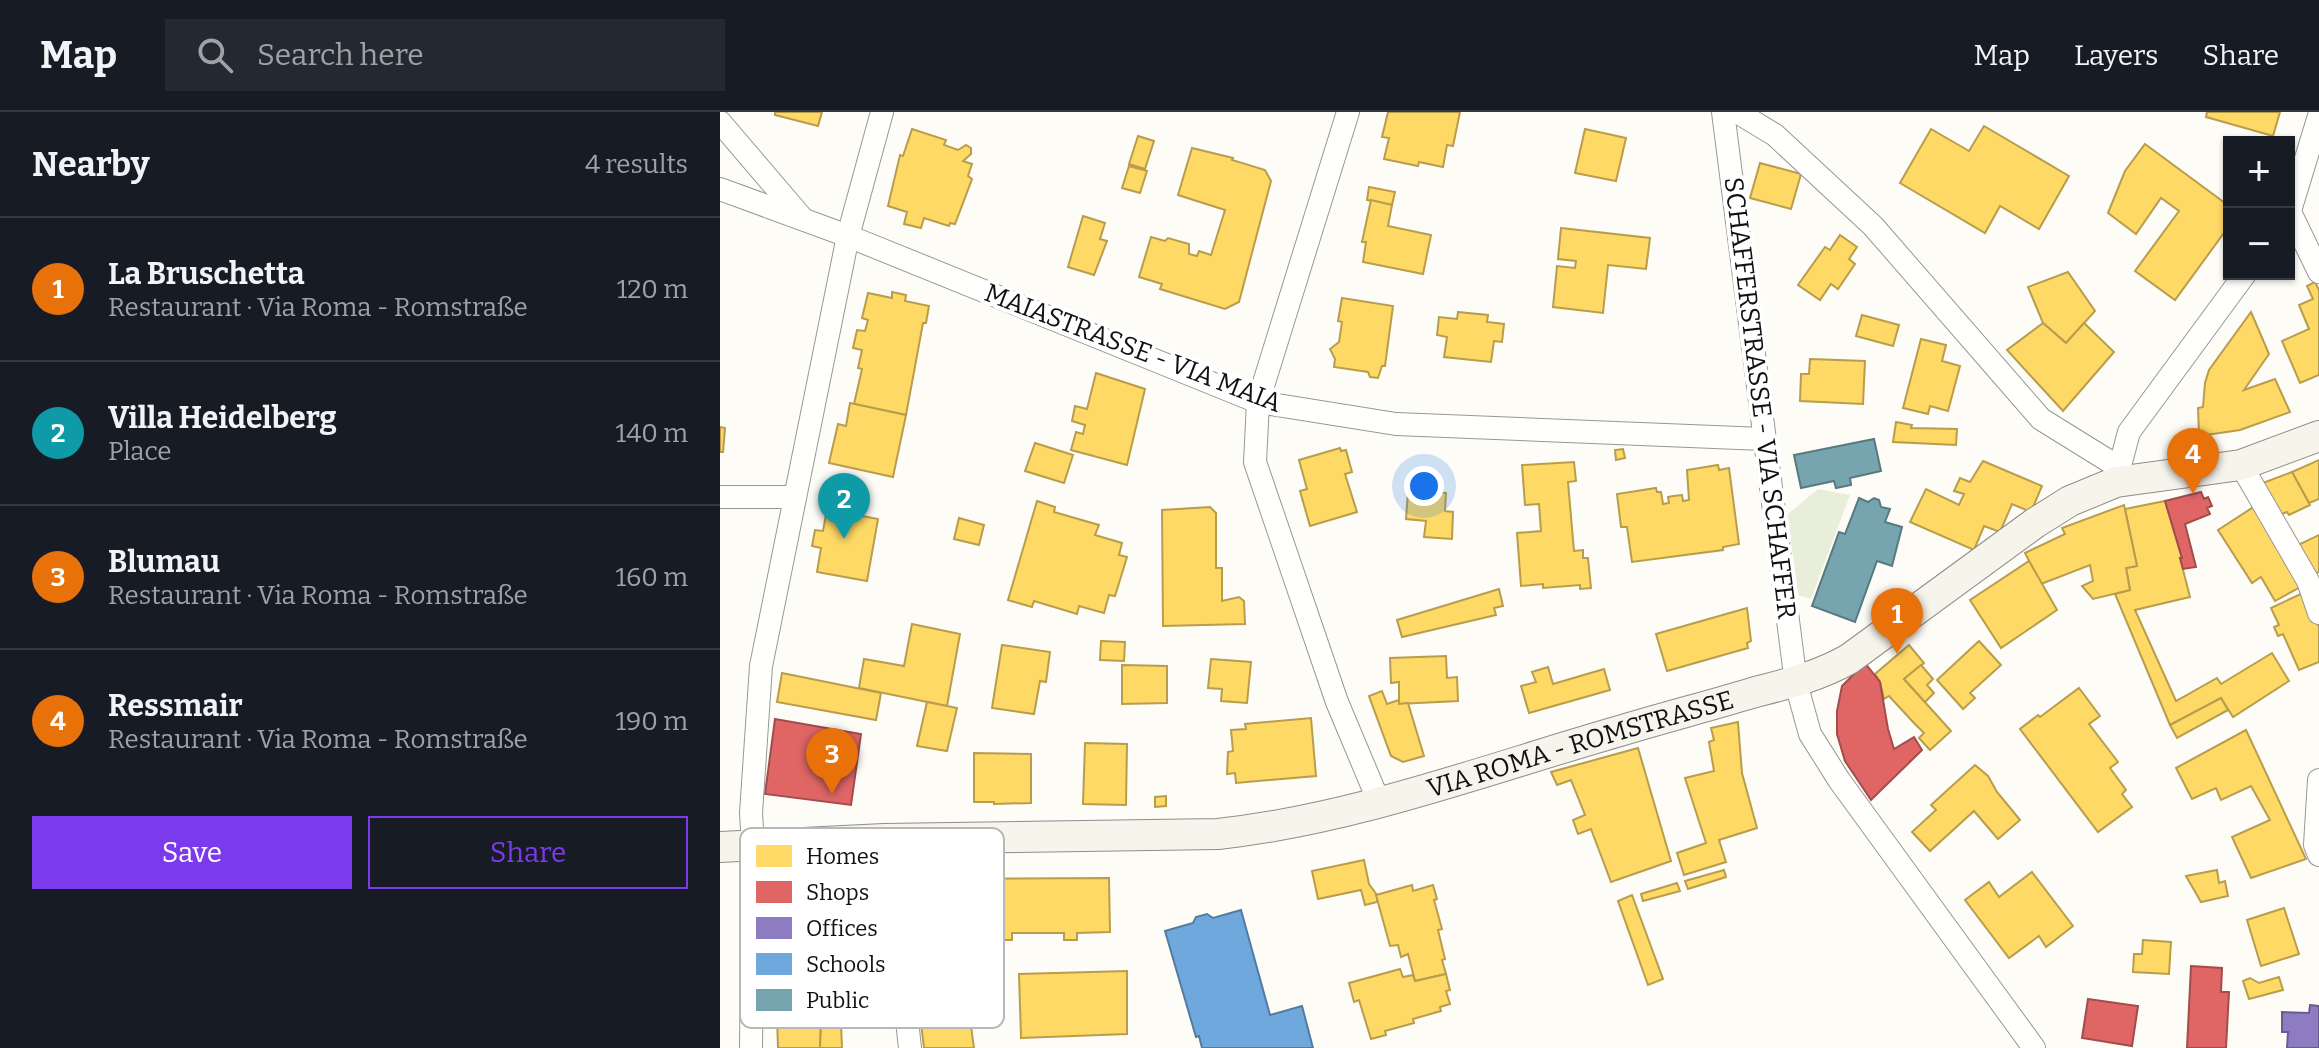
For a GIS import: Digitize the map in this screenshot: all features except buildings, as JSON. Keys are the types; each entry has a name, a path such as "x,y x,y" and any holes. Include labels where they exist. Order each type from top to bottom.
{"street":[{"path":"758,828 751,813 761,666 848,236 882,112"},
{"path":"1348,112 1258,402 1255,462 1337,702 1379,802"},
{"name":"SCHAFFERSTRASSE - VIA SCHAFFER","path":"1723,112 1796,683 1810,734 1839,780 2034,1048"},
{"path":"1737,112 1775,135 1873,226 2041,419 2118,475 2129,432 2241,280"},
{"path":"2291,208 2319,116"},
{"path":"720,122 803,219"},
{"name":"MAIASTRASSE - VIA MAIA","path":"720,189 848,236 1258,402 1396,424 1763,439"},
{"path":"2295,223 2319,272"},
{"name":"VIA ROMA - ROMSTRASSE","path":"1004,837 1218,834 1262,829 1379,802 1796,683 1849,659 2035,523 2118,475 2192,474 2241,465 2319,436"},
{"path":"2241,465 2308,581 2319,613"},
{"path":"720,497 794,497"},
{"path":"2319,780 2315,845 2319,855"},
{"name":"VIA ROMA - ROMSTRASSE","path":"720,847 740,846"},
{"path":"751,1048 753,1028"},
{"path":"908,1028 910,1048"}],"green space":[{"path":"1818,489 1850,495 1811,599 1798,595 1787,515"}],"place":[{"name":"Ressmair","path":"2193,494"},
{"name":"Villa Heidelberg","path":"844,539"},
{"name":"La Bruschetta","path":"1897,654"},
{"name":"Blumau","path":"832,794"}]}
